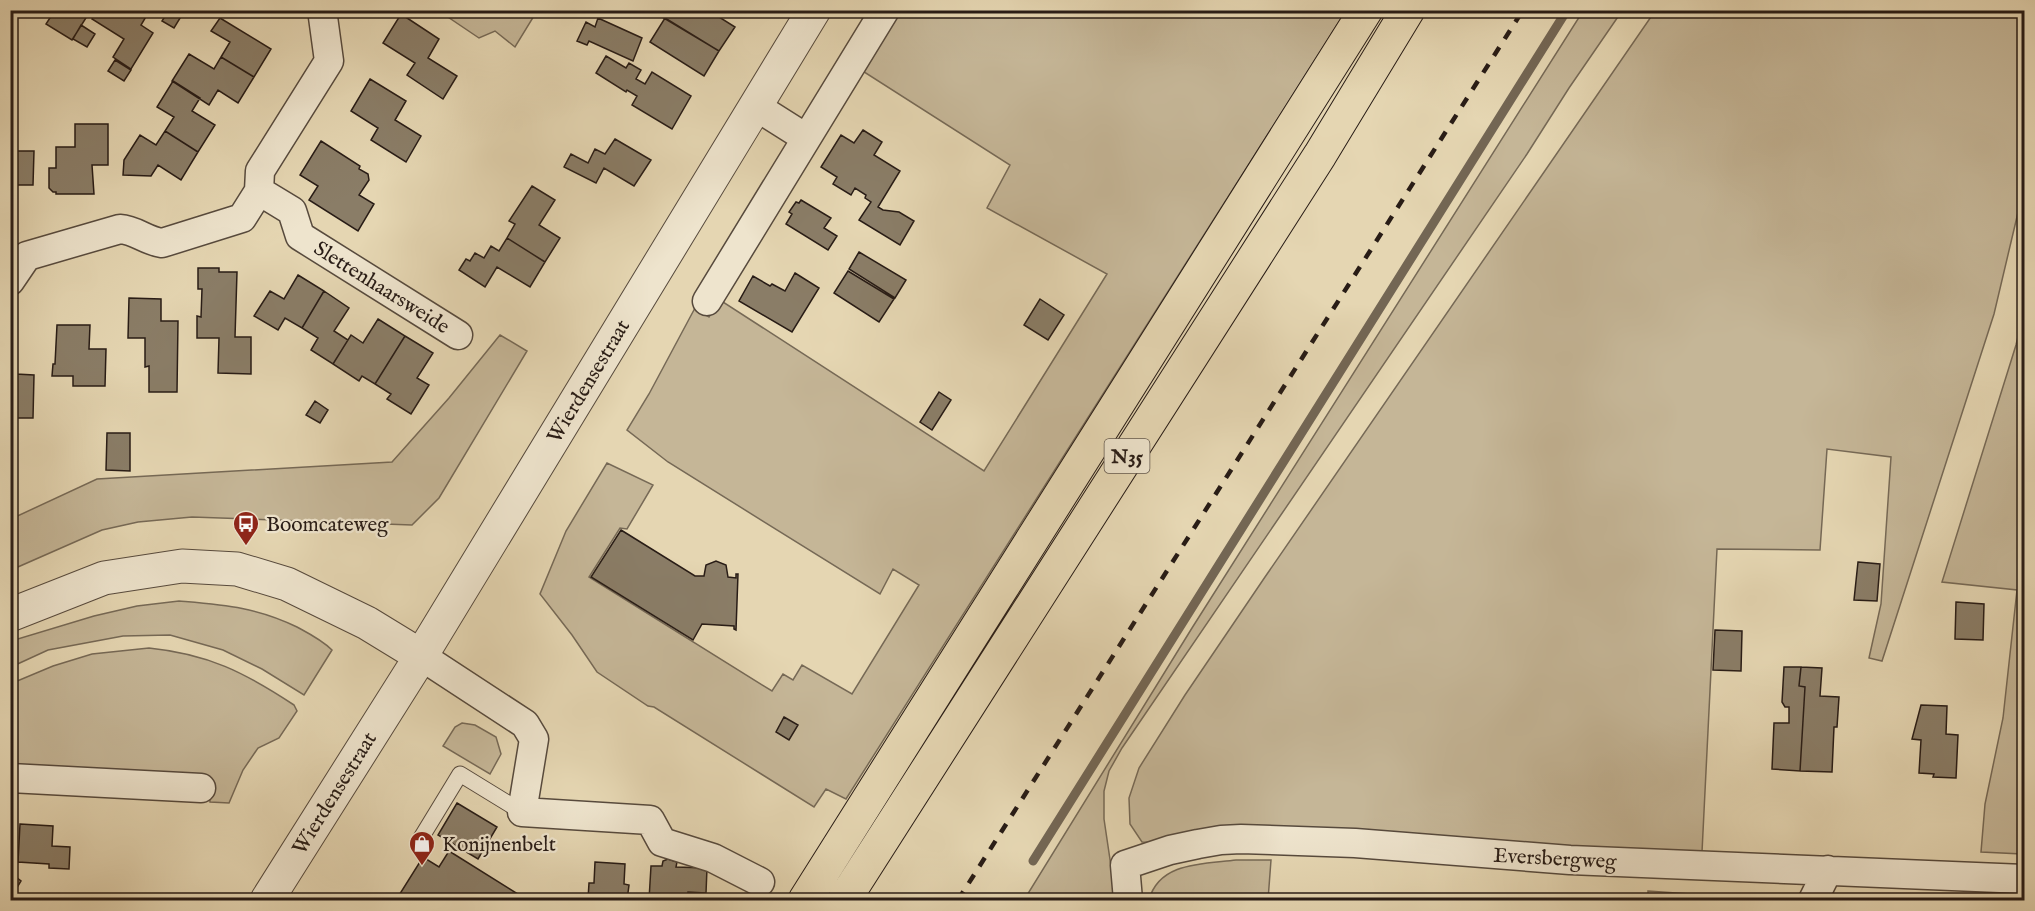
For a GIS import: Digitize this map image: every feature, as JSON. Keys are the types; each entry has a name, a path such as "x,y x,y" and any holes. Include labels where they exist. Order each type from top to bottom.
{"main road":[{"name":"N35","path":"805,900 1366,10"},
{"name":"N35","path":"844,900 1307,175 1408,10"}],"street":[{"name":"Wierdensestraat","path":"267,900 421,656 627,316 757,108 814,10"},
{"path":"707,301 885,10"},
{"path":"10,281 27,256 120,229 132,230 148,239 162,243 242,218 259,191 260,171 329,61 319,13"},
{"path":"757,108 806,138"},
{"name":"Slettenhaarsweide","path":"259,191 292,211 300,236 458,335"},
{"path":"10,615 104,578 182,566 237,569 287,584 367,623 525,724 534,738 522,812 650,820 662,842 713,858 760,882"},
{"path":"10,778 201,788"},
{"name":"Eversbergweg","path":"1128,900 1125,865 1198,844 1240,839 1354,843 1581,860 2025,879"},
{"path":"1813,900 1828,870"}],"lane":[{"path":"421,838 460,774 522,812"}],"shaded area":[{"path":"439,11 537,11 515,47 495,31 479,38"},
{"path":"898,11 1346,11 846,799 826,789 814,807 654,707 648,706 597,672 540,594 566,531 607,463 653,485 627,529 620,528 589,577 772,691 783,674 793,680 802,665 852,694 919,585 893,569 880,594 668,462 627,430 695,308 709,317 720,300 984,471 1107,274 987,208 1010,165 861,70"},
{"path":"1583,11 1622,11 1122,748 1109,771 1104,791 1104,819 1116,900 1024,900 1192,628"},
{"path":"1655,11 2024,11 2024,165 2020,204 1994,314 1882,661 1869,658 1881,604 1891,457 1827,449 1820,550 1717,549 1702,852 1142,842 1130,824 1129,798 1139,768 1185,695 1265,577"},
{"path":"2024,312 2024,862 2022,854 1981,852 1985,804 2003,718 2017,590 1942,582 2016,345"},
{"path":"500,335 527,351 439,498 412,525 192,517 138,522 102,530 11,570 11,519 97,479 392,462 449,398"},
{"path":"179,601 225,606 268,615 307,632 332,650 304,695 262,669 223,650 170,635 123,636 48,650 11,667 11,641 94,616 137,606"},
{"path":"149,648 190,655 225,666 259,683 294,705 297,711 279,738 258,748 243,770 229,803 210,802 209,779 11,766 10,684 53,666 92,654"},
{"path":"462,723 475,725 496,737 501,754 490,774 443,746 455,727"},
{"path":"1236,860 1271,860 1268,900 1149,900 1154,888 1162,878 1172,872 1197,864"},
{"path":"1648,891 1775,900 1648,900"}],"building":[{"path":"55,10 91,10 72,40 46,24"},
{"path":"97,10 150,10 141,25 153,33 131,69 113,57 124,39 92,19"},
{"path":"169,10 185,10 174,28 162,21"},
{"path":"666,10 708,10 735,27 719,51 662,17"},
{"path":"401,14 439,39 428,58 457,76 443,99 407,75 415,63 383,43"},
{"path":"220,18 271,49 254,77 221,57 230,42 211,31"},
{"path":"598,18 642,38 633,61 589,41 587,45 577,41 586,22 595,27"},
{"path":"665,18 719,51 704,76 650,42"},
{"path":"81,25 95,34 87,47 73,39"},
{"path":"189,54 214,69 221,57 254,77 238,103 218,90 209,105 172,81"},
{"path":"606,56 626,68 629,63 641,70 636,79 645,84 652,72 691,96 672,129 632,105 637,96 627,90 626,92 596,73"},
{"path":"115,60 131,70 124,81 108,71"},
{"path":"370,79 406,101 395,120 421,136 406,162 371,140 378,128 351,111"},
{"path":"173,81 200,98 192,111 215,125 198,152 165,131 174,117 157,107"},
{"path":"75,124 108,124 108,165 92,165 94,194 56,194 49,188 49,168 56,168 56,147 75,147"},
{"path":"863,130 882,142 874,155 900,171 878,207 899,212 914,221 900,245 859,220 871,202 865,198 866,195 855,188 851,195 833,184 837,177 821,167 841,135 854,143"},
{"path":"165,131 198,152 181,180 158,165 151,176 123,175 124,160 140,135 156,145"},
{"path":"615,139 651,160 634,186 604,168 596,183 564,167 571,154 588,163 595,149 605,154"},
{"path":"321,141 360,166 359,169 368,174 369,180 359,195 374,204 358,231 309,200 318,186 300,175"},
{"path":"10,151 34,151 33,185 16,185 16,218 10,218"},
{"path":"532,186 555,200 539,225 560,238 545,262 507,238 515,224 509,221"},
{"path":"801,200 831,218 824,228 837,236 828,250 786,224 792,214 789,212 796,202 799,203"},
{"path":"507,238 545,262 530,287 497,267 485,287 459,270 466,259 470,261 475,253 484,258 491,246 499,251"},
{"path":"859,252 906,280 895,298 849,269"},
{"path":"198,268 219,268 219,272 237,272 235,337 251,337 251,374 218,373 219,338 197,338 197,316 201,317 202,289 198,289"},
{"path":"848,271 894,299 879,322 834,293"},
{"path":"795,273 819,288 792,332 739,301 753,276 770,286 772,284 785,291"},
{"path":"298,275 324,291 302,328 285,318 278,330 254,316 270,291 284,299"},
{"path":"324,291 349,308 334,331 348,340 333,364 311,350 318,338 302,328"},
{"path":"129,298 161,299 161,321 178,321 177,392 149,392 149,366 145,367 145,338 128,338"},
{"path":"1040,299 1064,315 1048,340 1024,325"},
{"path":"378,319 405,336 375,384 362,376 359,381 333,364 351,335 363,343"},
{"path":"57,325 90,325 89,349 106,349 105,386 73,386 73,376 52,376 53,364 55,364"},
{"path":"405,336 433,353 417,378 429,385 411,414 387,399 391,394 375,384"},
{"path":"10,351 17,351 16,374 34,375 33,418 10,418"},
{"path":"939,392 951,400 932,430 920,422"},
{"path":"315,401 328,410 320,423 306,415"},
{"path":"107,433 130,433 130,471 106,470"},
{"path":"621,530 695,576 704,576 706,565 716,561 726,565 728,577 736,578 738,574 736,630 734,626 702,624 693,640 591,577"},
{"path":"1858,562 1880,564 1877,601 1854,600"},
{"path":"1956,602 1984,604 1983,640 1955,639"},
{"path":"1715,630 1742,631 1741,671 1713,670"},
{"path":"1784,667 1801,667 1799,686 1805,687 1800,771 1772,769 1774,723 1789,723 1789,707 1785,707 1782,702"},
{"path":"1801,667 1822,668 1820,696 1839,697 1837,727 1834,727 1832,772 1800,771 1805,687 1799,686"},
{"path":"1921,705 1947,706 1946,734 1958,735 1956,778 1933,777 1934,774 1919,773 1921,740 1912,739"},
{"path":"784,717 798,725 789,740 776,732"},
{"path":"457,803 497,827 478,859 438,835"},
{"path":"20,824 53,826 52,846 70,847 69,869 49,868 49,864 18,862"},
{"path":"449,851 521,896 518,900 396,900 423,857 439,867"},
{"path":"10,857 18,858 16,877 21,881 10,899"},
{"path":"668,859 677,862 676,867 707,868 706,893 688,892 687,900 649,900 651,866 662,866 663,861"},
{"path":"595,862 625,864 624,884 629,885 627,900 588,899 589,883 594,883"},
{"path":"1303,896 1333,897 1333,900 1302,900"}],"waterway":[{"path":"1033,861 1567,10"}],"railway":[{"path":"958,900 1523,10"}],"place":[{"name":"Boomcateweg","path":"246,547"},
{"name":"Konijnenbelt","path":"422,867"}]}
